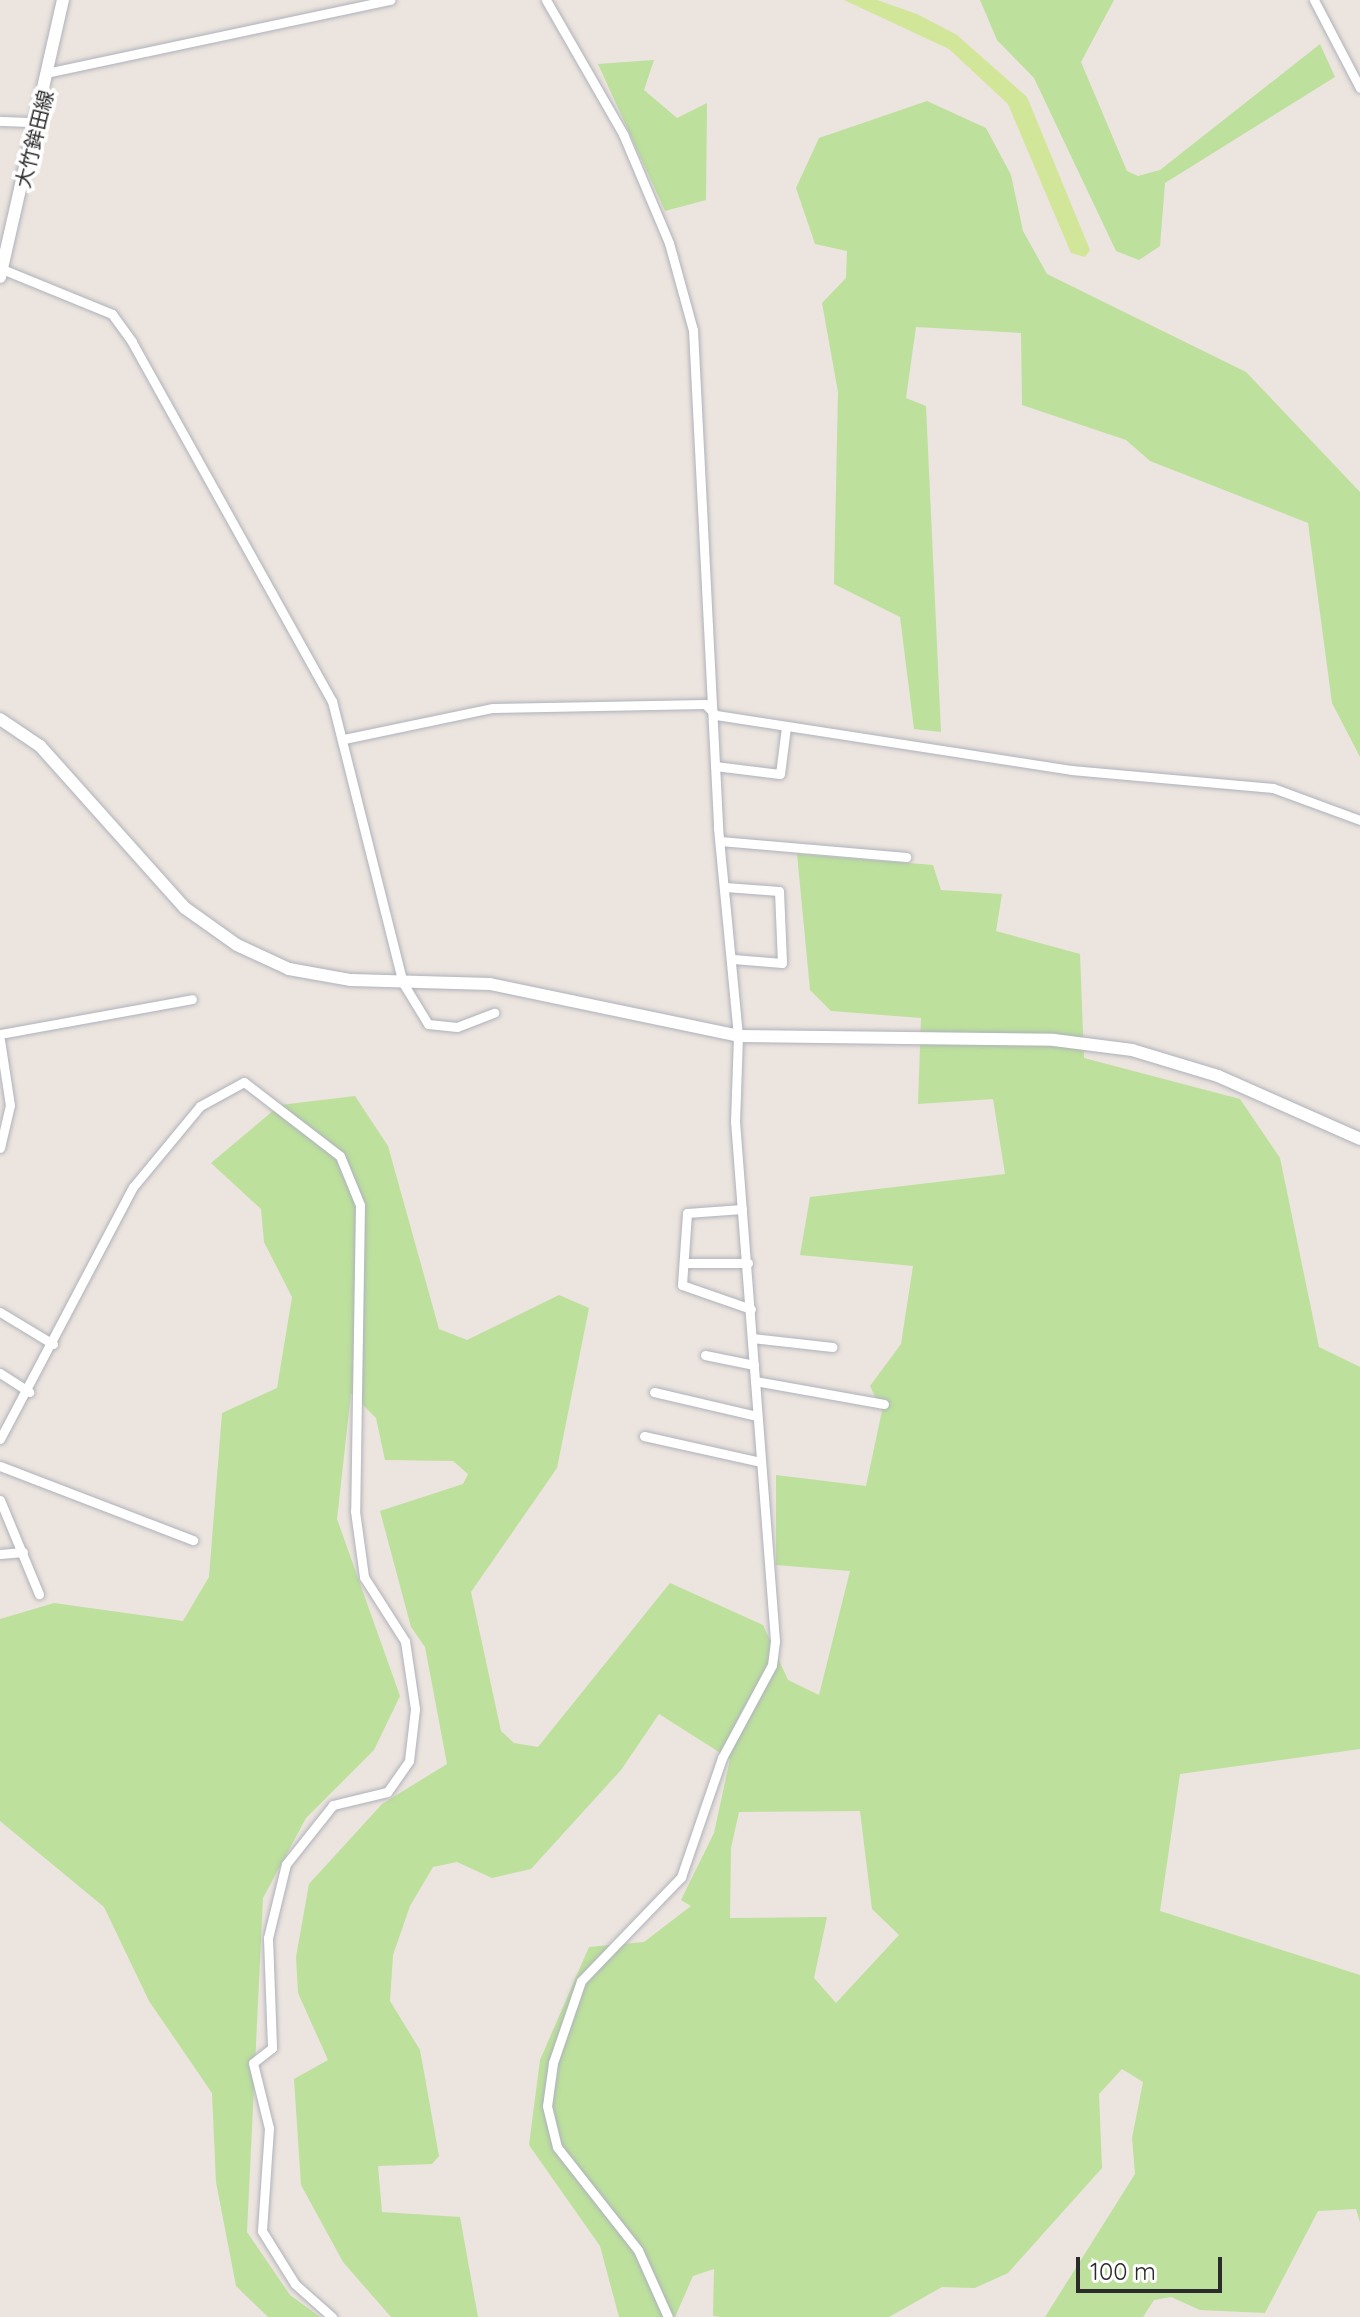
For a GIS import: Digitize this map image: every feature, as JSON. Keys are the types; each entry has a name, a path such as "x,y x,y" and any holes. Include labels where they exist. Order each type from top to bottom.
{"street":[{"name":"大竹鉾田線","path":"1,273 51,72 63,0"},
{"path":"51,72 390,0"},
{"path":"546,0 623,134 683,287 696,357 711,708 738,1036 742,1209 748,1263 772,1665 722,1758 675,1887 606,1949 566,2009 547,2106 557,2147 638,2250 668,2317"},
{"path":"1314,0 1360,88"},
{"path":"0,121 38,122"},
{"path":"1,273 112,314 184,427 332,701 403,983 428,1024 457,1027 494,1013"},
{"path":"344,739 493,708 711,708"},
{"path":"711,708 716,715 1071,770 1273,788 1360,820"},
{"path":"0,719 40,746 162,885 212,929 307,975 403,983 490,984 738,1036 1054,1040 1132,1050 1218,1076 1360,1139"},
{"path":"715,766 780,774 786,727"},
{"path":"720,841 906,857"},
{"path":"725,887 779,891 782,963 733,959"},
{"path":"0,1148 10,1105 0,1037 192,999"},
{"path":"0,1439 29,1392 133,1187 200,1106 244,1082 326,1141 350,1173 360,1205 364,1281 355,1511 364,1577 405,1641 415,1709 409,1761 387,1792 333,1805 286,1864 268,1938 272,2048 253,2063 269,2128 262,2231 295,2284 332,2317"},
{"path":"742,1209 687,1213 682,1285 751,1309"},
{"path":"684,1263 748,1263"},
{"path":"0,1312 53,1344"},
{"path":"752,1338 832,1347"},
{"path":"705,1355 754,1365"},
{"path":"0,1373 29,1392"},
{"path":"755,1381 884,1404"},
{"path":"654,1392 757,1416"},
{"path":"644,1436 760,1462"},
{"path":"0,1466 193,1540"},
{"path":"0,1500 39,1594"},
{"path":"0,1554 23,1552"}],"green space":[{"path":"844,0 877,0 917,14 957,35 1027,97 1090,250 1085,257 1071,253 1008,104 949,49"},
{"path":"980,0 1114,0 1081,62 1127,171 1138,176 1160,170 1320,44 1335,77 1165,183 1160,246 1139,260 1116,251 1034,78 997,40"},
{"path":"654,60 644,90 677,118 707,103 706,200 665,211 598,64"},
{"path":"927,101 986,128 1011,175 1023,231 1047,274 1246,372 1360,492 1360,757 1332,703 1308,523 1150,461 1126,440 1022,405 1021,333 916,327 906,398 926,406 941,732 914,729 900,617 834,584 838,392 822,303 846,278 847,251 815,244 796,188 819,138"},
{"path":"797,854 933,865 941,890 1002,894 996,931 1080,954 1084,1058 1240,1099 1280,1158 1319,1347 1360,1367 1360,1749 1180,1774 1160,1911 1360,1975 1360,2222 1356,2209 1318,2211 1265,2313 1200,2310 1171,2297 1154,2300 1143,2317 1045,2317 1135,2174 1132,2138 1143,2082 1122,2069 1099,2094 1102,2168 1008,2273 975,2288 942,2287 889,2317 721,2317 713,2316 714,2269 693,2276 675,2317 619,2317 600,2246 529,2145 540,2060 589,1947 644,1942 691,1906 681,1900 714,1833 730,1759 659,1714 621,1770 531,1869 492,1878 457,1862 433,1867 410,1906 393,1955 390,2001 420,2050 439,2156 432,2164 378,2166 382,2212 460,2217 478,2317 391,2317 343,2262 301,2185 294,2079 328,2060 298,1993 296,1957 309,1884 382,1804 447,1764 425,1647 411,1627 380,1511 463,1484 468,1474 453,1461 385,1460 376,1418 351,1393 337,1519 400,1696 374,1750 306,1818 263,1898 247,2232 290,2295 320,2317 268,2317 236,2286 216,2182 212,2093 149,2001 104,1907 0,1821 0,1619 54,1603 183,1621 209,1577 222,1413 277,1388 292,1297 264,1242 261,1209 211,1163 280,1105 355,1096 388,1146 439,1329 467,1340 559,1295 589,1308 557,1468 471,1592 501,1731 514,1743 538,1747 670,1583 763,1625 788,1680 819,1695 850,1571 776,1565 776,1475 866,1486 882,1411 870,1386 901,1344 913,1266 800,1255 810,1197 1005,1174 993,1099 918,1104 921,1018 831,1011 810,990","holes":["860,1811 872,1909 899,1935 836,2003 814,1978 827,1917 730,1918 731,1848 739,1812"]}]}
